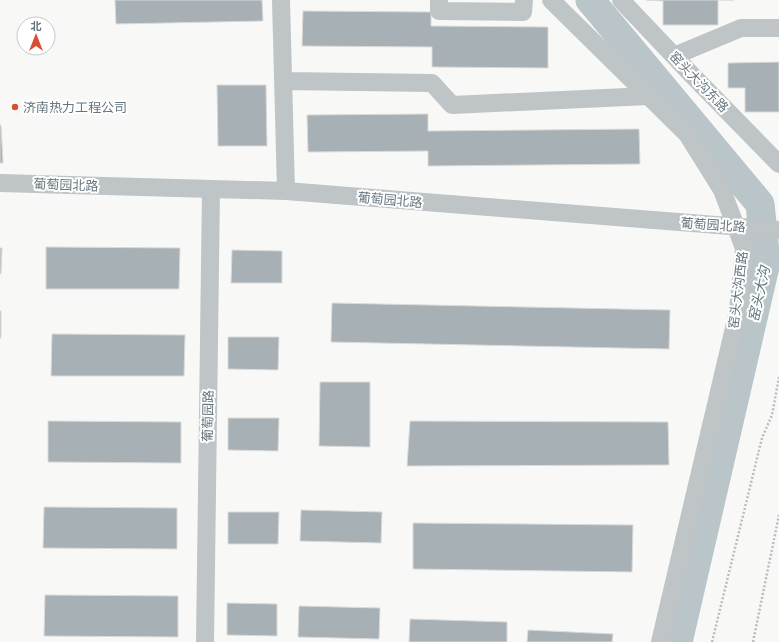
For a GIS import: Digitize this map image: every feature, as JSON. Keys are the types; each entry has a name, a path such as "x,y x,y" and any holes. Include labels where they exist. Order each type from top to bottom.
{"street":[{"path":"281,0 286,191"},
{"path":"439,0 439,10 523,12 524,0"},
{"name":"窑头大沟西路","path":"551,0 687,134 722,190 744,248 738,311 660,642"},
{"name":"窑头大沟东路","path":"621,0 779,164"},
{"path":"674,56 741,28 779,28"},
{"path":"283,82 432,83 452,105 648,96"},
{"name":"葡萄园北路","path":"0,183 286,191 779,230"},
{"name":"葡萄园路","path":"205,642 211,189"}],"path":[{"path":"712,642 762,438 772,415 778,390 779,376"},
{"path":"753,642 779,515"}],"building":[{"path":"115,0 262,0 263,21 116,24"},
{"path":"646,0 718,0 718,25 663,25 663,1"},
{"path":"303,11 431,12 431,26 548,27 548,68 432,67 432,47 302,46"},
{"path":"779,62 779,112 745,112 745,88 728,88 728,63"},
{"path":"217,85 266,85 267,146 218,146"},
{"path":"428,114 428,131 639,129 640,164 428,166 428,151 308,152 307,115"},
{"path":"1,125 3,163 0,163"},
{"path":"46,247 180,248 179,289 46,289"},
{"path":"0,248 2,248 1,274 0,274"},
{"path":"232,250 282,251 282,283 231,283"},
{"path":"332,303 670,310 669,349 331,342"},
{"path":"1,311 1,338 0,338"},
{"path":"52,334 185,335 184,376 51,376"},
{"path":"228,337 279,337 278,370 228,369"},
{"path":"320,382 370,382 370,447 319,446"},
{"path":"228,418 279,418 278,451 228,450"},
{"path":"48,421 181,422 181,463 48,462"},
{"path":"410,421 668,422 669,465 407,466"},
{"path":"44,507 177,508 177,549 43,548"},
{"path":"301,510 382,512 381,543 300,541"},
{"path":"228,512 279,512 278,544 228,544"},
{"path":"413,523 633,525 632,572 413,569"},
{"path":"45,595 178,596 178,637 44,636"},
{"path":"227,603 277,604 277,636 227,635"},
{"path":"299,606 380,608 379,639 298,637"},
{"path":"410,619 507,622 507,642 409,642"},
{"path":"528,630 613,634 612,642 527,642"}],"waterway":[{"name":"窑头大沟","path":"590,0 760,204 766,262 678,642"}],"place":[{"name":"济南热力工程公司","path":"15,107"}]}
